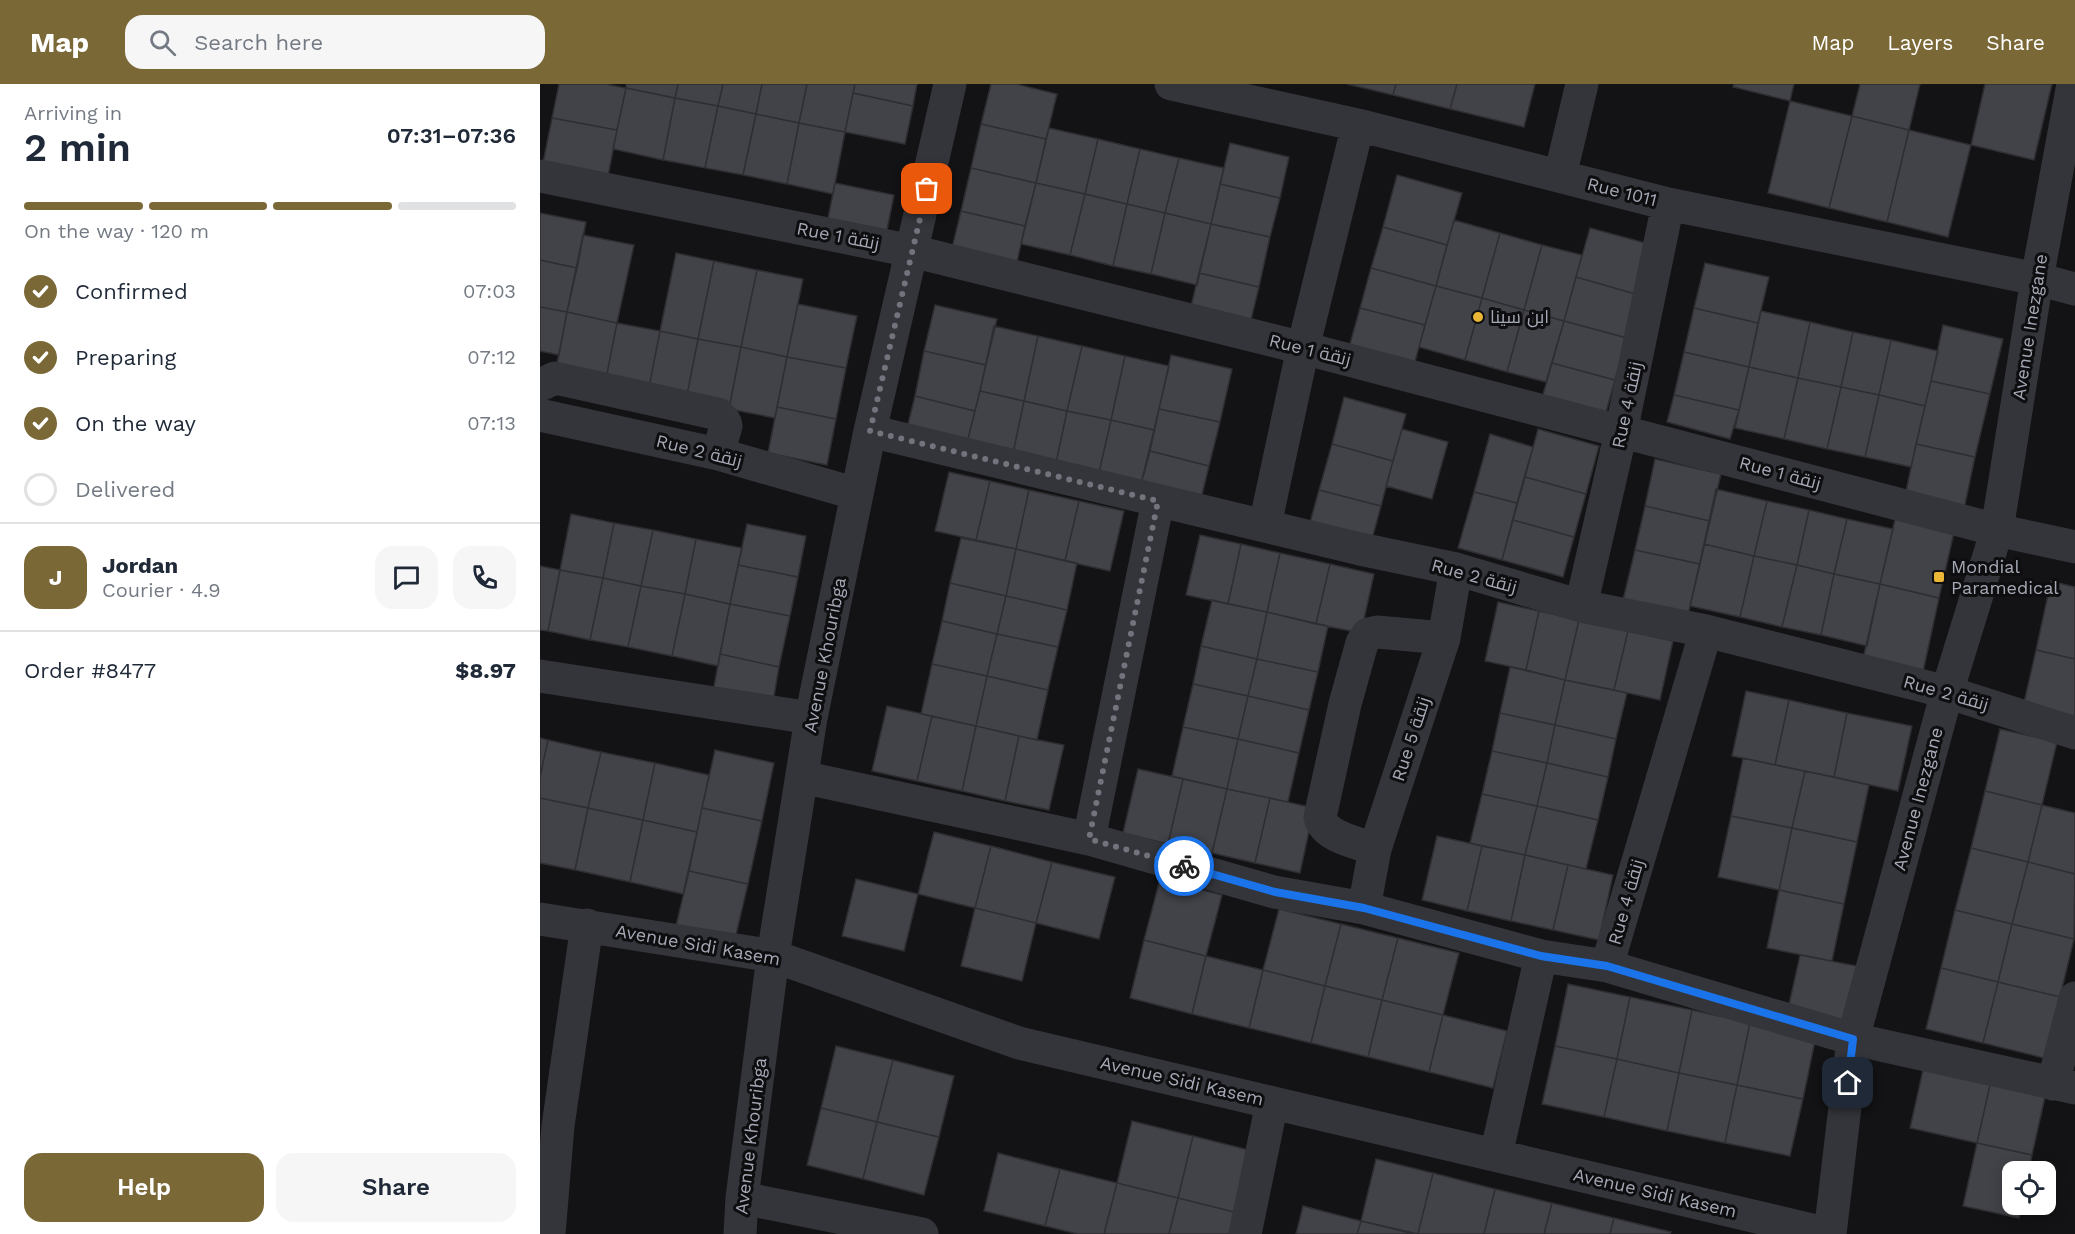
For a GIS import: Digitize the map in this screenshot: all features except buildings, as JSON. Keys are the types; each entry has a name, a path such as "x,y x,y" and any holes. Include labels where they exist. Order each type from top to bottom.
{"street":[{"name":"Avenue Khouribga","path":"740,1234 742,1198 773,956 811,718 870,431 950,84"},
{"name":"Rue 1011","path":"1171,84 1358,125 1668,204 2037,279 2075,289"},
{"path":"1560,176 1582,84"},
{"name":"Avenue Inezgane","path":"1829,1234 1853,1039 1947,692 1997,530 2037,279 2073,84"},
{"path":"1265,525 1303,348 1358,125"},
{"name":"Rue 1 زنقة","path":"540,176 912,251 1303,348 1997,530 2075,547"},
{"name":"Rue 4 زنقة","path":"1581,606 1621,432 1668,204"},
{"path":"540,385 555,378 718,414 726,426 718,454"},
{"name":"Rue 2 زنقة","path":"540,415 718,454 857,494"},
{"name":"Rue 2 زنقة","path":"870,431 1158,501 1456,569 1581,606 1706,631 1947,692 2075,733"},
{"path":"1089,839 1158,501"},
{"name":"Rue 5 زنقة","path":"1364,908 1375,849 1444,638 1456,569"},
{"name":"Rue 4 زنقة","path":"1607,966 1706,631"},
{"path":"1375,849 1330,832 1321,824 1320,818 1345,704 1362,643 1368,634 1377,632 1444,638"},
{"path":"540,676 811,718"},
{"path":"802,777 1089,839 1275,892 1364,908 1541,956 1607,966 1853,1039 2064,1086 2075,998"},
{"name":"Avenue Sidi Kasem","path":"540,919 773,956 1019,1044 1829,1234"},
{"path":"549,1234 549,1125 587,926"},
{"path":"1496,1155 1541,956"},
{"path":"1245,1234 1272,1102"},
{"path":"742,1198 922,1234"}],"way so far":[{"path":"927,189 870,431 1158,501 1089,839 1184,866"}],"place":[{"name":"ابن سينا","path":"1478,317"},
{"name":"Mondial Paramedical","path":"1939,577"}],"route":[{"path":"1184,866 1275,892 1364,908 1541,956 1607,966 1853,1039 1848,1083"}]}
